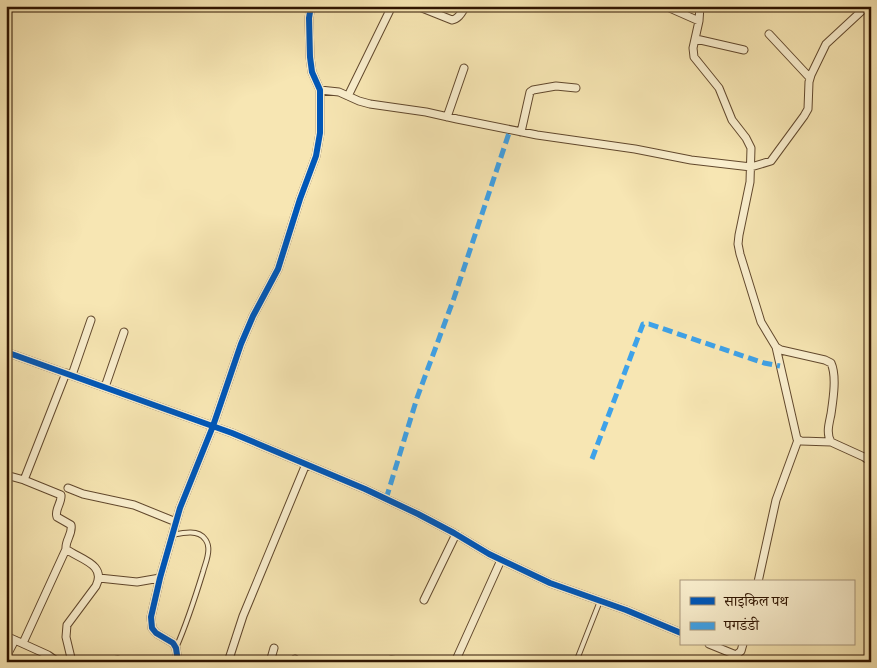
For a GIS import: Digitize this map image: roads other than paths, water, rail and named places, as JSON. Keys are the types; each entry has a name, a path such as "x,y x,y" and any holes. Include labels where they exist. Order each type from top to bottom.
{"street":[{"path":"178,662 174,644 156,633 150,623 151,617 160,578 183,500 253,316 278,270 300,199 316,156 320,133 320,90 312,72 310,58 309,18 311,6"},
{"path":"348,96 392,6"},
{"path":"417,6 452,20 458,18 466,6"},
{"path":"665,6 699,21"},
{"path":"700,6 693,48 694,57 719,88 732,120 749,142 751,148 750,182 738,244 761,322 776,347 798,440 776,500 758,580"},
{"path":"320,90 339,92 370,104 426,112 521,132 635,149 691,160 750,167 771,161 804,116 808,109 810,78 827,42 867,6"},
{"path":"769,34 810,78"},
{"path":"696,39 744,50"},
{"path":"447,116 464,68"},
{"path":"521,132 530,92 556,86 576,88"},
{"path":"24,480 91,320"},
{"path":"105,387 124,332"},
{"path":"776,347 831,363 834,374 833,402 828,430 831,442"},
{"path":"6,352 212,426 306,464 418,514 489,554 550,583 680,632"},
{"path":"798,440 801,442 831,442 871,462"},
{"path":"228,662 243,616 306,464"},
{"path":"6,475 61,495 56,515 71,525 72,530 66,544 66,549 23,643"},
{"path":"68,488 83,494 134,504 176,522"},
{"path":"424,600 456,534"},
{"path":"66,549 87,560 97,571 99,578 90,596 67,625 66,636 72,662"},
{"path":"455,662 501,560"},
{"path":"99,578 136,582 160,578"},
{"path":"6,636 48,655 58,662"},
{"path":"6,657 16,640"},
{"path":"715,646 736,655 741,651 742,646"},
{"path":"270,662 274,648"},
{"path":"106,662 118,660 125,662"},
{"path":"391,660 408,662"}],"lane":[{"path":"172,535 196,533 203,536 208,545 207,559 196,595 176,648"},
{"path":"576,662 600,601"}]}
